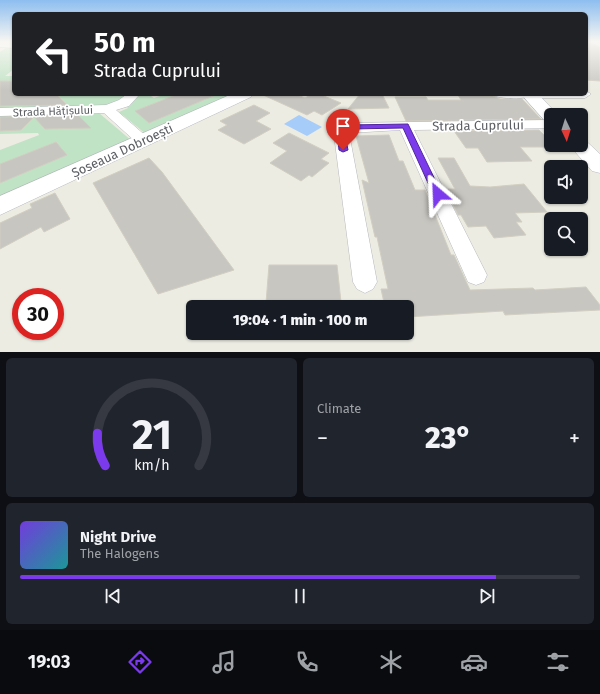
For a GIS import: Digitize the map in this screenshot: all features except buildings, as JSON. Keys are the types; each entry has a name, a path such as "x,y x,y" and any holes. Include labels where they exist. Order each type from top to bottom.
{"street":[{"path":"588,94 600,94"},
{"name":"Strada Hățișului","path":"0,112 107,109 124,103 132,96"},
{"name":"Șoseaua Dobroești","path":"0,206 241,96"},
{"path":"531,96 544,110"},
{"path":"542,96 555,108"},
{"name":"Strada Hățișului","path":"107,109 142,140"},
{"name":"Strada Cuprului","path":"365,282 341,135 343,130 350,127 544,124"},
{"path":"405,126 476,275"},
{"path":"588,140 600,151"},
{"path":"586,152 600,166"}],"green space":[{"path":"0,57 12,57 12,71 5,76 12,76 12,96 151,96 154,98 160,96 234,96 147,135 119,112 128,108 124,105 0,109"},
{"path":"99,113 132,141 0,200 0,150 39,135 38,133 0,134 0,116"}],"water":[{"path":"299,115 322,127 307,136 284,124"}],"route":[{"path":"343,150 341,135 343,130 350,127 405,126 438,194"}]}
